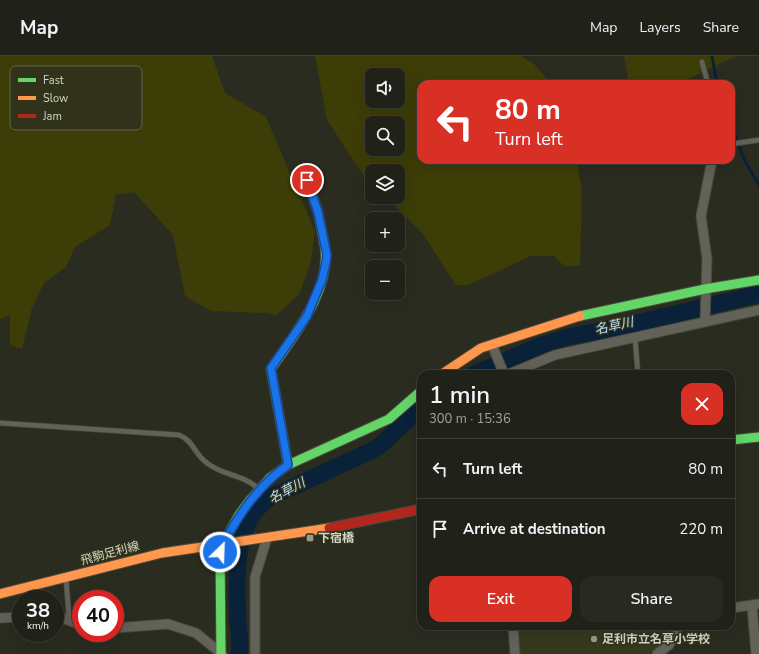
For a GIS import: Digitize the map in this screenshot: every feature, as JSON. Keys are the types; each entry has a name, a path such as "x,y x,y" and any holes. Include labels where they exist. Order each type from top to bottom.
{"street":[{"path":"705,318 707,259 701,216 711,164"},
{"path":"288,465 271,368 307,316 322,280 327,255 318,212 307,180"},
{"path":"447,370 468,355 570,318 759,280"},
{"path":"513,370 555,355 635,338 705,318 759,310"},
{"path":"493,346 504,370"},
{"path":"221,654 220,557 239,515 259,489 270,478 288,465 389,419 417,394"},
{"path":"735,439 759,436"},
{"path":"226,544 323,530 417,510"},
{"path":"255,654 255,577 264,539"},
{"name":"飛駒足利線","path":"0,594 155,554 226,544"},
{"path":"735,608 755,605 757,652"},
{"path":"0,618 12,617"},
{"path":"64,619 72,622"},
{"path":"124,627 168,624 196,633 221,654"},
{"path":"513,630 515,654"},
{"path":"657,654 674,638 677,630"}],"lane":[{"path":"702,62 707,80"},
{"path":"735,143 759,140"},
{"path":"635,338 638,370"},
{"path":"0,423 179,434 186,437 206,463 220,470 244,478 259,489"},
{"path":"66,577 69,617 67,620"}],"shaded area":[{"path":"0,56 212,56 225,93 266,117 315,231 311,262 299,294 277,315 266,313 211,311 185,296 173,235 134,192 116,195 110,225 75,247 66,267 44,283 32,308 22,349 10,345 10,315 0,319"},
{"path":"315,56 521,56 534,64 548,80 417,80 417,164 578,164 582,190 580,265 565,267 554,256 531,256 468,285 456,285 423,234 405,216 405,212 401,212 393,204 405,204 405,164 365,164 365,176 327,120"},
{"path":"624,56 736,56 685,80 628,80"},
{"name":"足利市立名草小学校","path":"517,630 674,630 671,637 659,649 649,654 520,654"}],"waterway":[{"path":"712,56 716,80"},
{"path":"735,135 745,161 759,185"},
{"name":"名草川","path":"483,370 542,345 568,337 637,323 759,294"},
{"name":"名草川","path":"239,654 240,642 237,590 239,554 249,521 258,508 271,497 373,450 382,444 417,411"}],"traffic: fast":[{"path":"288,465 271,369 301,325 318,293 326,259 324,242"},
{"path":"580,316 705,289 759,280"},
{"path":"221,654 220,549 239,515 250,500 270,478 288,465 389,419 417,394"},
{"path":"735,440 759,437"}],"traffic: slow":[{"path":"307,180 318,212 324,242"},
{"path":"448,370 481,348 580,316"},
{"path":"0,594 162,553 329,528"}],"traffic: jam":[{"path":"329,528 417,510"}],"place":[{"name":"下宿橋","path":"310,538"},
{"name":"足利市立名草小学校","path":"594,639"}],"route":[{"path":"220,552 226,537 250,500 270,478 288,465 271,368 307,316 322,280 327,255 318,212 307,180"}]}
